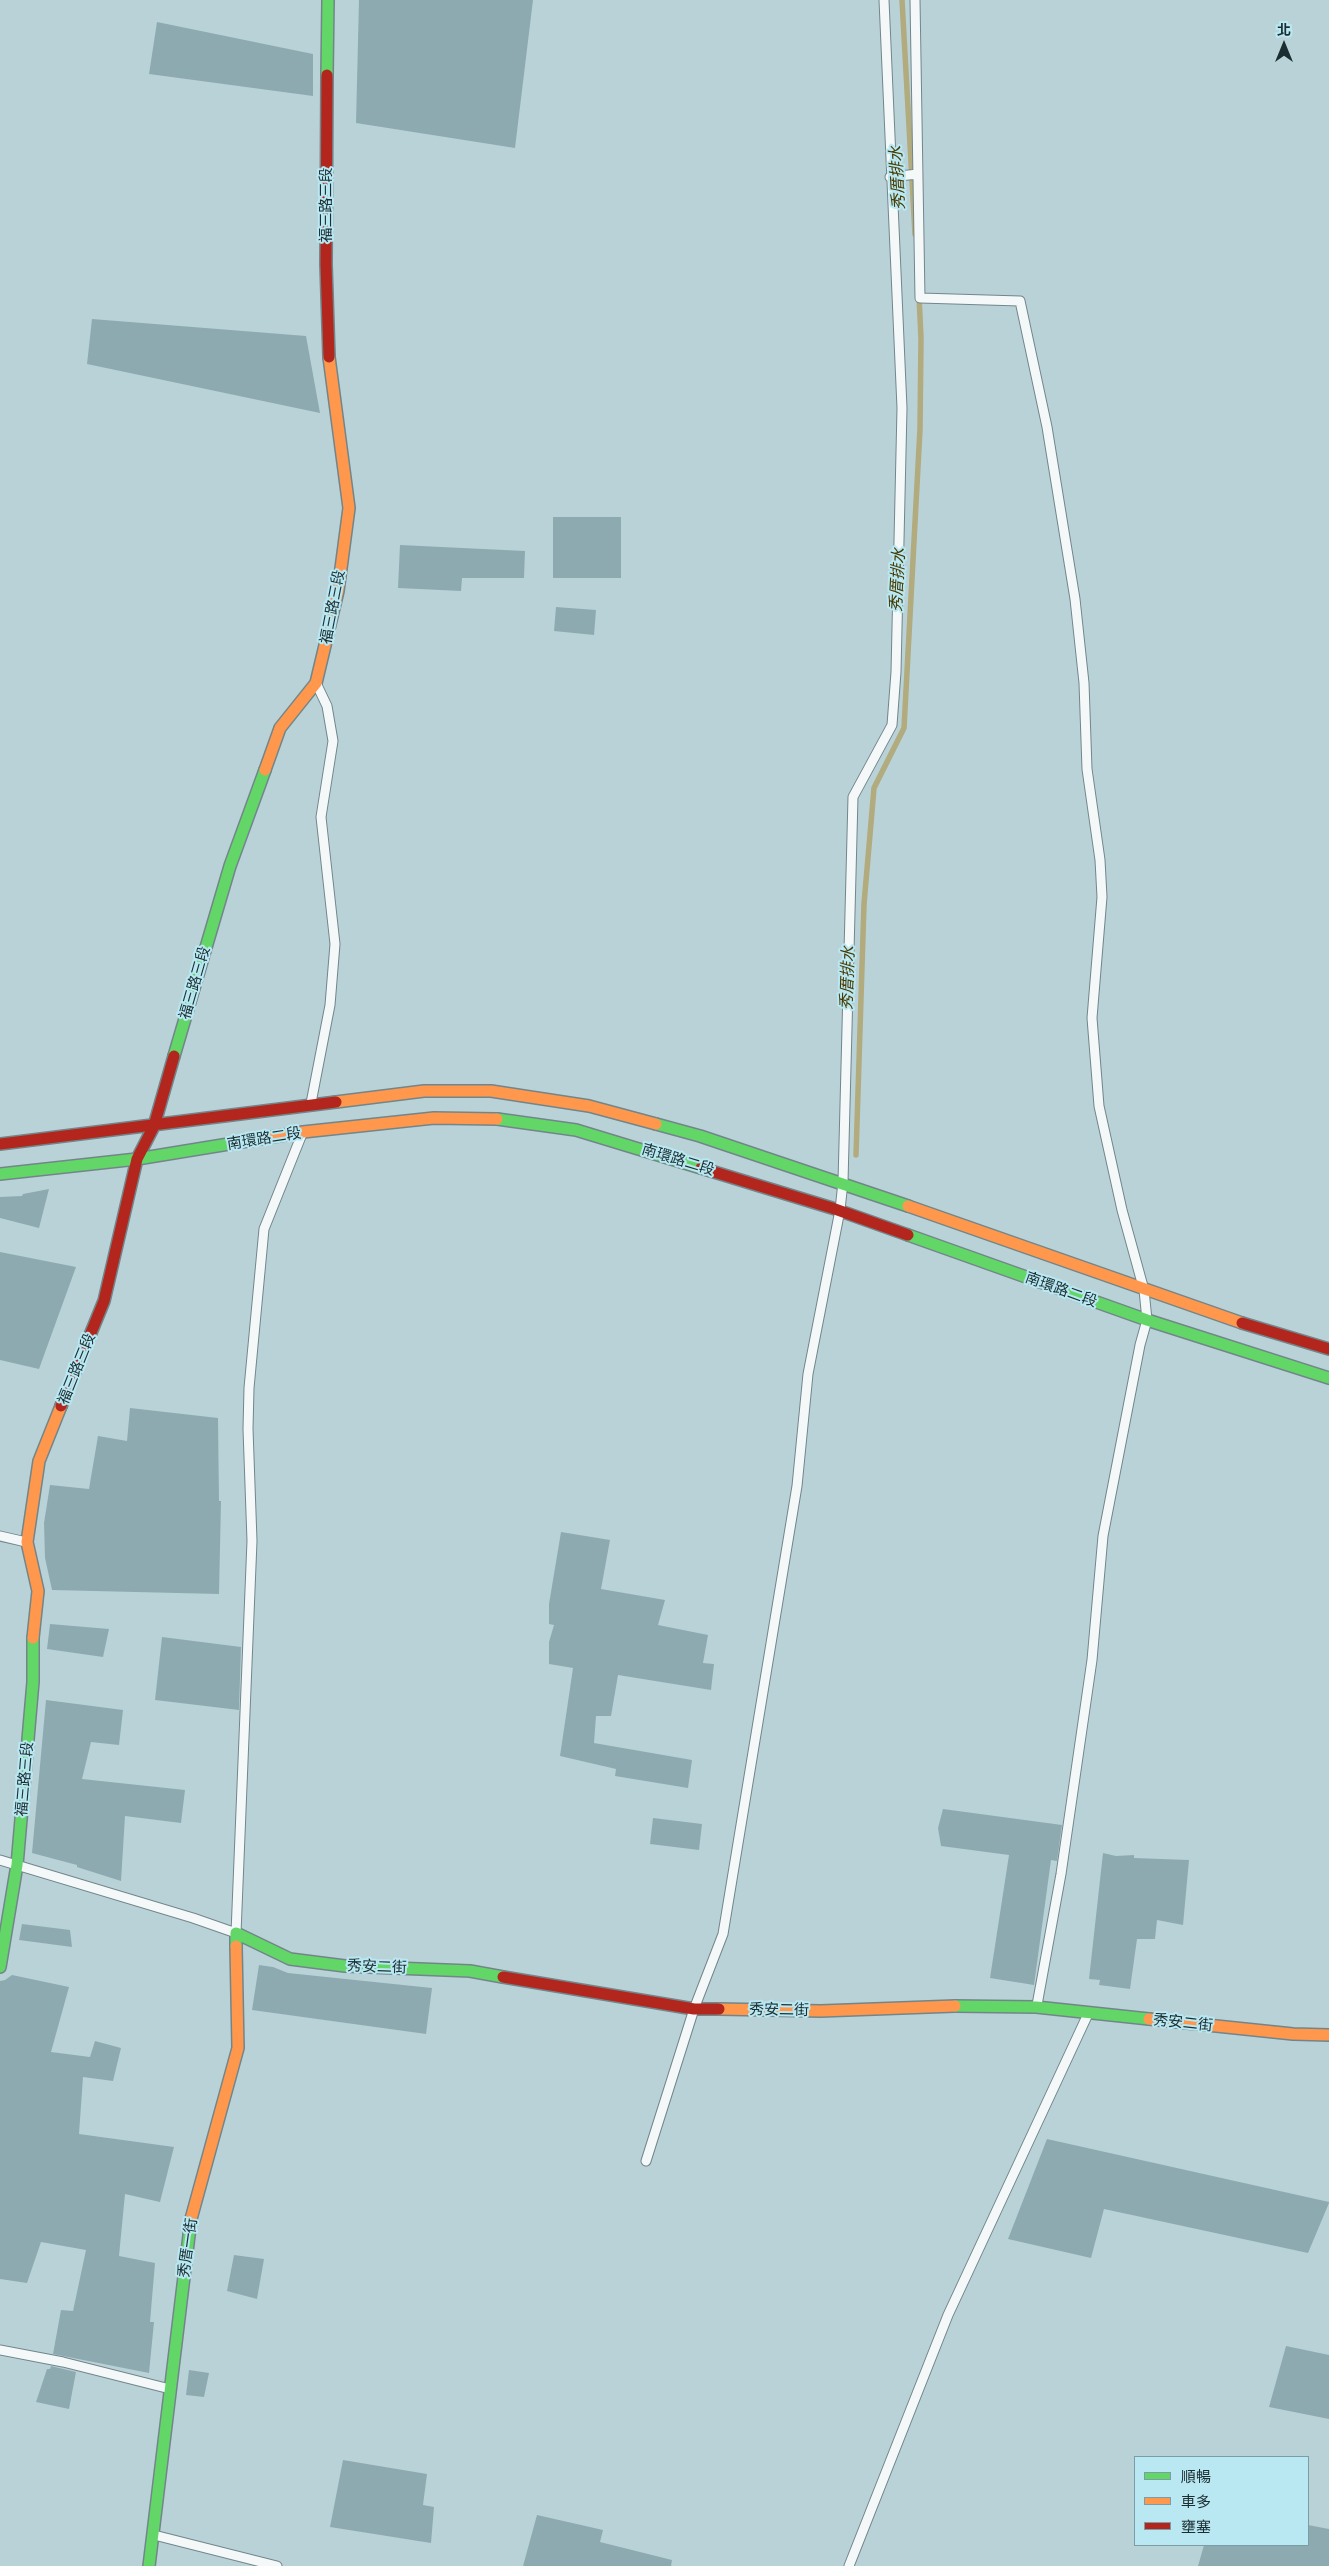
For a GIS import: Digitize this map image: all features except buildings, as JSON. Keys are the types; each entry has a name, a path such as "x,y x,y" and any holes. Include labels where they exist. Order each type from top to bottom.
{"street":[{"name":"福三路三段","path":"0,1967 18,1865 38,1591 26,1542 40,1461 104,1301 137,1159 154,1126 230,866 280,728 316,684 338,591 349,508 329,373 326,264 328,0"},
{"name":"南環路二段","path":"0,1174 137,1159 424,1091 491,1091 589,1106 700,1136 843,1182 1144,1290 1291,1339 1329,1349"},
{"name":"南環路二段","path":"0,1144 154,1126 307,1118 494,1119 576,1130 840,1210 1147,1320 1329,1378"},
{"name":"秀安二街","path":"236,1933 290,1959 345,1966 470,1971 694,2009 821,2011 977,2005 1036,2007 1293,2034 1329,2035"},
{"name":"秀厝一街","path":"149,2566 172,2389 191,2216 238,2048 236,1933"}],"lane":[{"path":"646,2161 694,2009 722,1934 797,1486 808,1374 840,1210 843,1182 853,797 892,725 896,672 902,408 890,177 884,0"},
{"path":"915,0 920,298 1020,302 1047,427 1075,598 1084,684 1087,769 1100,860 1102,897 1092,1018 1099,1106 1122,1210 1144,1290 1147,1320 1140,1345 1103,1536 1092,1660 1061,1874 1036,2007"},
{"path":"890,177 918,174"},
{"path":"0,1860 193,1918 236,1933 252,1541 249,1388 264,1229 307,1118 330,1005 335,944 321,817 333,734 327,706 316,684"},
{"path":"0,1536 26,1542"},
{"path":"849,2566 948,2315 1088,2013"},
{"path":"0,2350 63,2362 172,2389"},
{"path":"153,2535 277,2566"}],"waterway":[{"name":"秀厝排水","path":"902,0 915,234"},
{"name":"秀厝排水","path":"856,1155 864,904 874,788 904,728 920,429 921,338 919,296"}],"traffic: fast":[{"path":"327,75 328,0"},
{"path":"174,1056 230,866 265,770"},
{"path":"497,1119 576,1130 701,1168"},
{"path":"656,1124 700,1136 908,1206"},
{"path":"0,1174 137,1159 241,1142"},
{"path":"908,1235 1147,1320 1329,1378"},
{"path":"0,1967 17,1865 33,1682 33,1638"},
{"path":"236,1946 236,1933 290,1959 345,1966 470,1971 503,1977"},
{"path":"955,2006 1036,2007 1149,2019"},
{"path":"149,2566 191,2219"}],"traffic: slow":[{"path":"265,770 280,728 316,683 338,591 349,508 329,357"},
{"path":"336,1102 424,1091 491,1091 589,1106 656,1124"},
{"path":"241,1142 303,1132 434,1118 497,1119"},
{"path":"908,1206 1242,1323"},
{"path":"33,1638 38,1591 27,1542 39,1461 61,1406"},
{"path":"191,2219 238,2048 236,1946"},
{"path":"719,2009 821,2011 955,2006"},
{"path":"1149,2019 1293,2034 1329,2035"}],"traffic: jam":[{"path":"327,75 326,264 329,357"},
{"path":"61,1406 104,1301 137,1159 154,1126 174,1056"},
{"path":"0,1144 336,1102"},
{"path":"701,1168 832,1208 908,1235"},
{"path":"1242,1323 1329,1349"},
{"path":"503,1977 694,2009 719,2009"}]}
